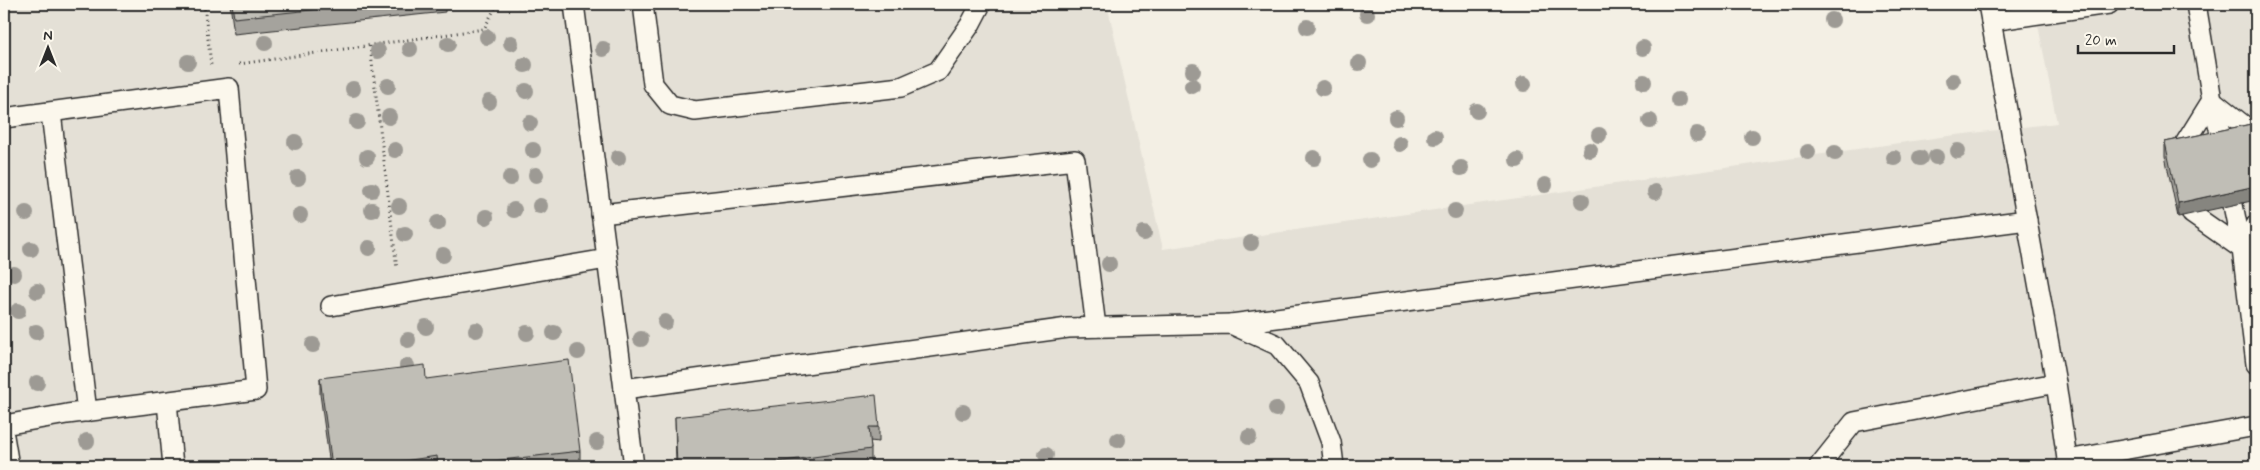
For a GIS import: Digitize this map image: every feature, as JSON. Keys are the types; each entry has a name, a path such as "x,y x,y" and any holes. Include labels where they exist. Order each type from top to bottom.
{"lane":[{"path":"643,4 653,84 670,105 694,111 901,87 938,71 970,25 981,4"},
{"path":"2109,4 1990,13 2056,383 2068,463 2256,426"},
{"path":"2196,4 2212,100 2223,144"},
{"path":"575,8 634,466"},
{"path":"4,118 229,88 256,390 4,425"},
{"path":"2212,100 2256,135"},
{"path":"2179,154 2212,100"},
{"path":"51,113 87,412"},
{"path":"601,214 1074,160 1096,327"},
{"path":"2233,205 2242,249 2256,364"},
{"path":"2192,214 2242,249"},
{"path":"624,389 1068,328 1231,324 2027,220"},
{"path":"2242,249 2256,225"},
{"path":"331,306 607,259"},
{"path":"1231,324 1277,345 1309,383 1331,442 1334,466"},
{"path":"1819,466 1854,422 2056,383"},
{"path":"167,402 173,466"},
{"path":"4,436 9,466"}],"path":[{"path":"204,4 212,68"},
{"path":"231,66 484,29 496,4"},
{"path":"503,4 575,8"},
{"path":"370,46 400,295"}],"shaded area":[{"path":"4,4 1107,4 1163,249 1948,136 2057,123 2034,4 2256,4 2256,466 4,466"}],"building":[{"path":"232,4 369,4 234,18"},
{"path":"2256,123 2256,186 2178,203 2165,142"},
{"path":"569,360 580,451 449,466 438,466 437,456 397,462 397,466 332,466 320,378 425,365 426,379"},
{"path":"876,395 879,427 869,427 871,449 748,466 677,466 675,417"}]}
